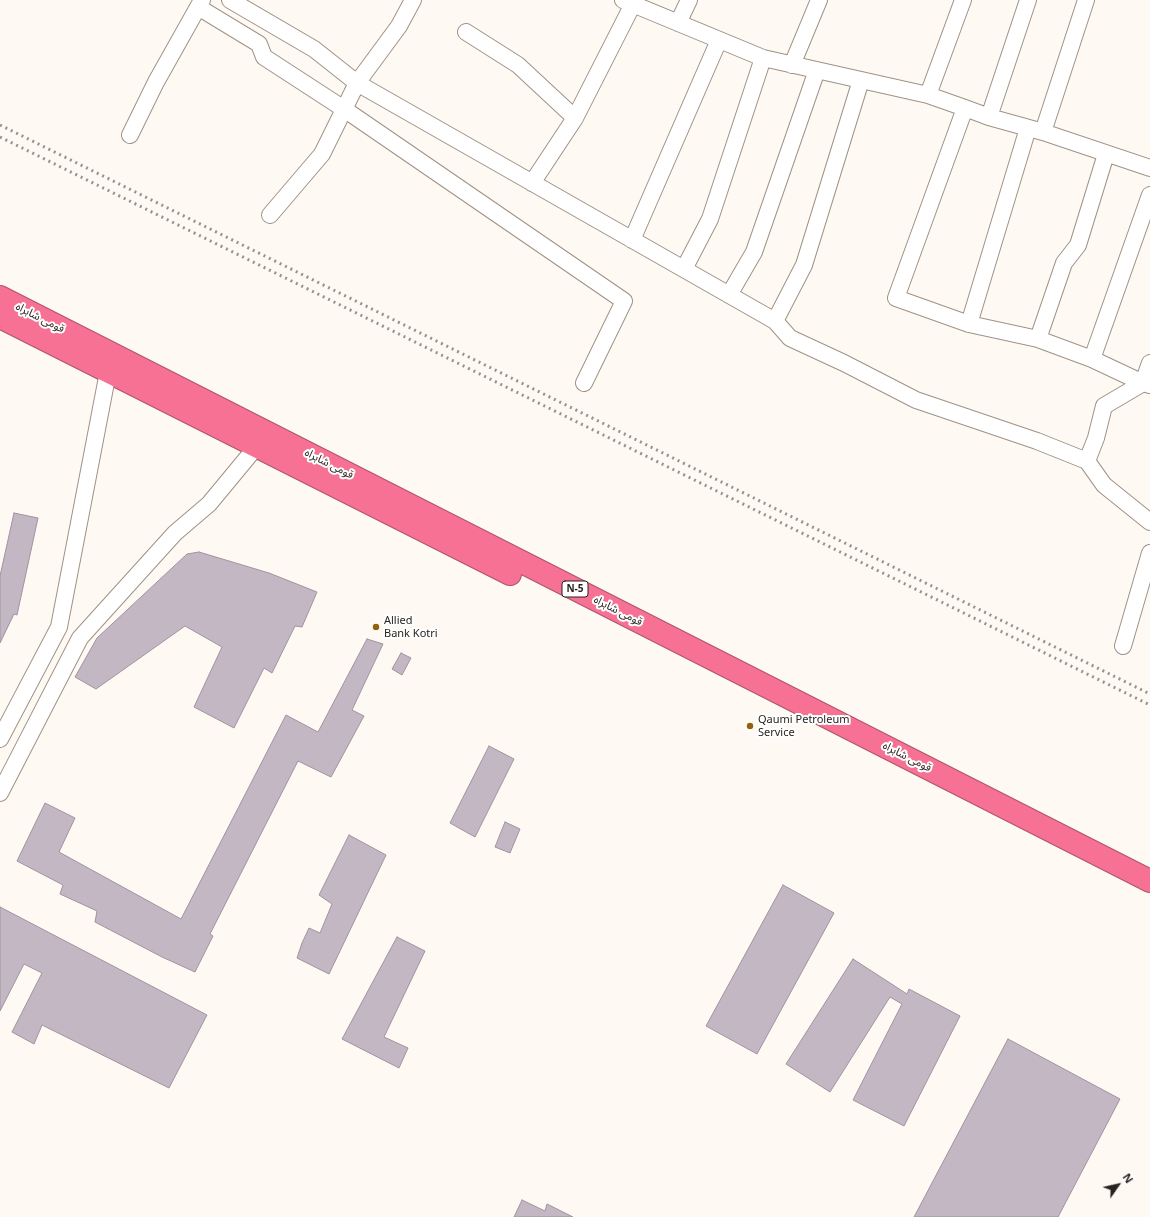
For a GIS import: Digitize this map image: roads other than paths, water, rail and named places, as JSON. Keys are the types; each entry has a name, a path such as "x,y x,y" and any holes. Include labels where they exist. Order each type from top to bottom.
{"highway":[{"name":"قومی شاہراہ","path":"0,298 111,364"},
{"name":"قومی شاہراہ","path":"0,317 111,364 1150,881"},
{"name":"قومی شاہراہ","path":"261,439 1150,897"}],"street":[{"path":"230,0 314,49 357,83 775,321 790,338 844,363 916,400 1037,441 1087,461 1104,485 1150,522"},
{"path":"270,215 322,154 357,83 399,26 413,0"},
{"path":"678,23 689,0"},
{"path":"792,64 819,0"},
{"path":"928,95 963,0"},
{"path":"989,117 1028,0"},
{"path":"968,324 1035,130 1086,0"},
{"path":"532,183 575,118 628,2 763,58 928,95 989,117 1035,130 1150,168"},
{"path":"130,135 156,82 200,4 259,44 264,57 344,109 624,301 584,383"},
{"path":"466,32 518,65 575,118"},
{"path":"632,240 718,40"},
{"path":"684,269 710,219 763,58"},
{"path":"729,295 754,252 817,70"},
{"path":"775,321 804,265 861,80"},
{"path":"966,108 896,298 968,324 1038,339 1092,359 1147,384"},
{"path":"1038,339 1064,263 1078,245 1106,154"},
{"path":"1092,359 1150,195"},
{"path":"1147,384 1150,363"},
{"path":"0,739 59,627 111,364"},
{"path":"1087,461 1096,438 1104,406 1147,384"},
{"path":"0,793 80,638 175,534 209,504 261,439"},
{"path":"1123,646 1150,553"}],"railway":[{"path":"0,125 1150,694"},
{"path":"0,137 1150,705"}],"place":[{"name":"Allied Bank Kotri","path":"376,627"},
{"name":"Qaumi Petroleum Service","path":"750,726"}]}
